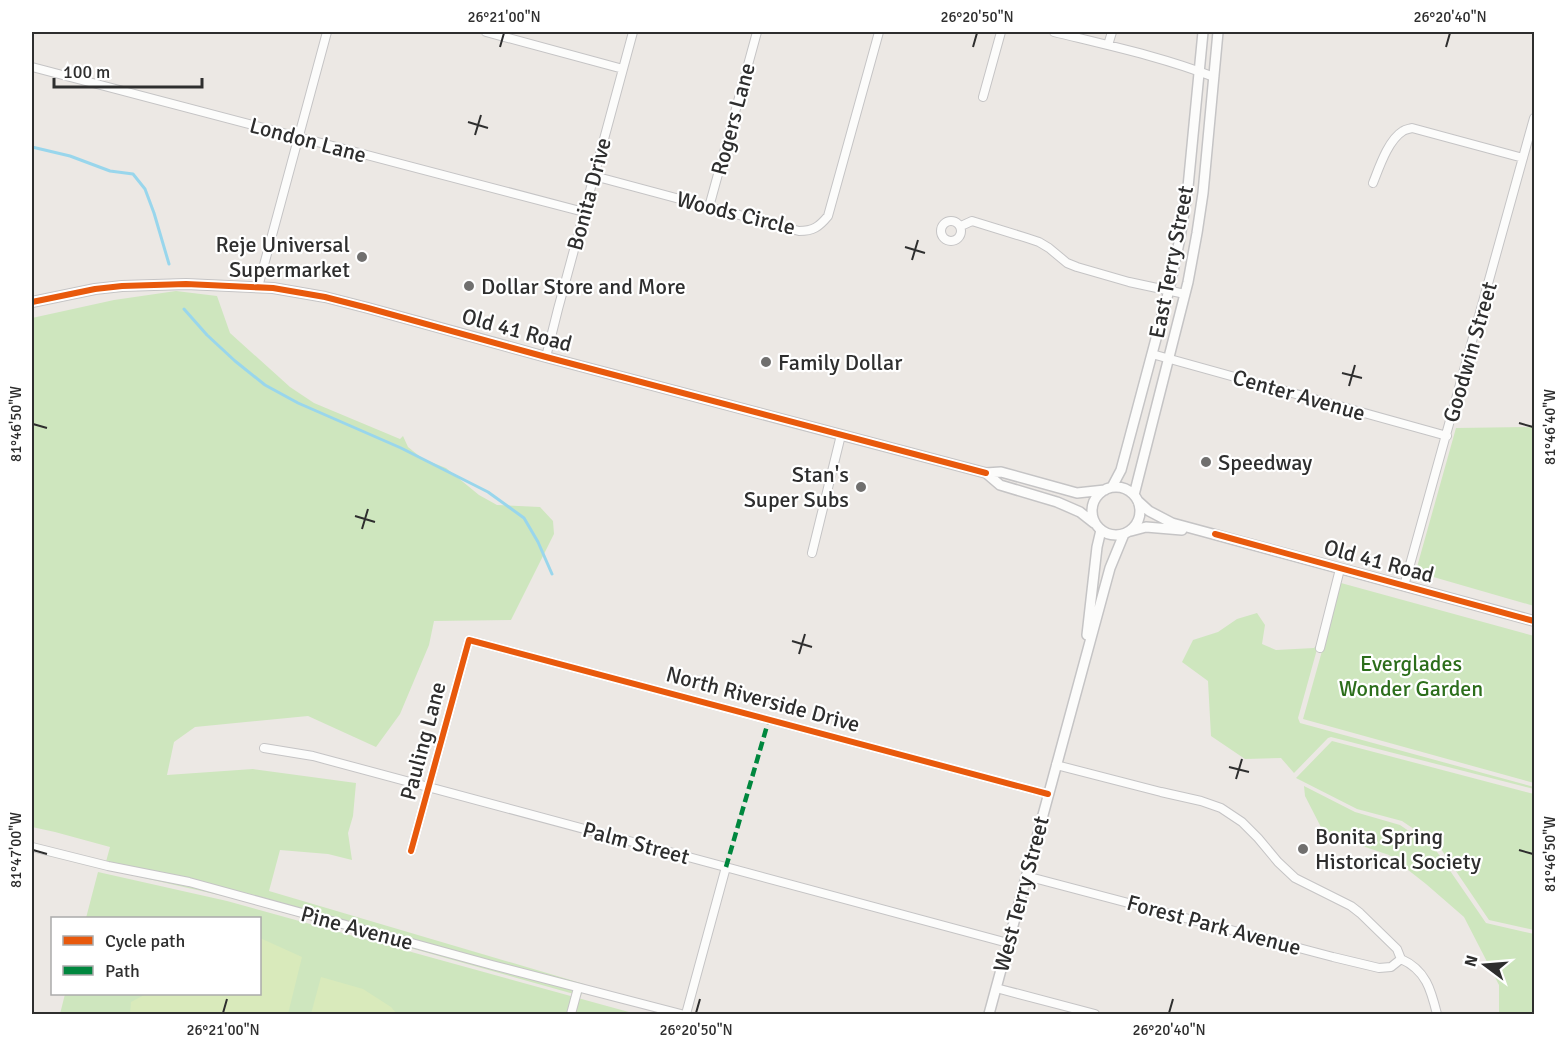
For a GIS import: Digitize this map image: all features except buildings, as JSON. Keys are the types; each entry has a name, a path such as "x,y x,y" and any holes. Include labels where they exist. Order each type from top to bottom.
{"street":[{"path":"258,286 327,32"},
{"path":"486,32 623,69"},
{"name":"Bonita Drive","path":"546,357 633,32"},
{"name":"Rogers Lane","path":"709,207 757,32"},
{"name":"Woods Circle","path":"594,176 799,231 810,231 821,225 828,216 879,32"},
{"path":"983,97 1001,32"},
{"path":"1053,32 1108,45 1214,78"},
{"path":"1108,45 1112,32"},
{"name":"East Terry Street","path":"1108,489 1120,470 1169,290 1185,213 1203,32"},
{"name":"East Terry Street","path":"1136,498 1185,294 1197,233 1203,193 1218,32"},
{"name":"London Lane","path":"32,67 584,212"},
{"name":"Goodwin Street","path":"1404,586 1534,118"},
{"path":"1373,183 1394,140 1402,131 1412,128 1523,158"},
{"path":"961,226 972,221 1039,242 1066,263 1077,267 1185,294"},
{"name":"Old 41 Road","path":"32,302 122,286 186,284 258,286 325,297 986,473 1001,472 1077,493 1108,489"},
{"name":"Center Avenue","path":"1152,354 1447,436"},
{"path":"812,553 841,435"},
{"name":"Old 41 Road","path":"986,473 1000,485 1057,502 1080,512 1098,527"},
{"path":"1120,487 1128,490 1136,498 1140,517 1136,525 1127,532 1116,536 1098,527 1092,509 1098,495 1108,489 1120,487"},
{"name":"Old 41 Road","path":"1136,498 1149,511 1172,523 1534,621"},
{"name":"West Terry Street","path":"1082,669 1098,527"},
{"name":"Old 41 Road","path":"1127,532 1146,527 1215,534"},
{"name":"West Terry Street","path":"988,1014 1110,568 1127,532"},
{"path":"1320,648 1340,569"},
{"name":"Pauling Lane","path":"411,851 469,640"},
{"name":"North Riverside Drive","path":"469,640 1048,794"},
{"name":"Palm Street","path":"264,748 313,756 1008,943"},
{"path":"1056,765 1221,808 1242,822 1295,878 1351,906 1377,929 1397,950 1401,959 1420,972 1426,981 1437,1014"},
{"name":"Pine Avenue","path":"32,847 108,866 189,882 681,1014"},
{"path":"686,1014 726,867"},
{"name":"Forest Park Avenue","path":"1026,876 1379,968 1391,967 1401,959"},
{"path":"571,1014 578,988"},
{"path":"996,988 1095,1014"}],"green space":[{"path":"176,291 217,296 230,333 290,387 314,403 400,439 403,436 408,447 423,459 446,468 479,495 497,505 540,507 553,521 554,534 511,620 434,621 429,645 400,714 376,747 308,716 195,727 174,742 167,775 253,769 356,783 353,816 348,833 352,860 328,854 280,850 269,891 584,984 581,996 228,897 104,869 110,847 32,827 32,318 114,300"},
{"path":"1534,427 1534,606 1423,574 1417,567 1456,428"},
{"name":"Everglades Wonder Garden","path":"1341,583 1534,636 1534,783 1303,719"},
{"path":"1257,613 1265,625 1262,644 1276,650 1314,648 1319,642 1298,718 1300,723 1534,787 1534,789 1331,737 1294,773 1281,758 1245,759 1211,736 1208,681 1182,662 1193,640 1218,632 1237,619"},
{"path":"1332,741 1534,794 1534,930 1489,920 1439,846 1402,821 1357,809 1296,778"},
{"path":"1304,786 1355,812 1400,825 1435,849 1486,923 1534,934 1534,1014 1499,1014 1499,985 1464,917 1389,855 1324,833 1305,796"},
{"path":"98,872 227,901 636,1014 60,1014 65,995 261,995 261,917 86,917"},
{"path":"261,938 302,957 288,1014 130,1014 131,1002 144,995 261,995"},
{"path":"321,977 363,989 391,1007 397,1014 311,1014"}],"waterway":[{"path":"32,147 70,156 110,171 133,174 145,189 169,264"},
{"path":"184,309 207,335 265,385 298,403 401,448 488,492 524,518 552,574"}],"marked path":[{"path":"726,867 769,719"}],"cycle path":[{"path":"32,302 95,289 186,284 273,288 325,297 986,473"},
{"path":"1215,534 1534,621"},
{"path":"411,851 469,640 1048,794"}],"place":[{"name":"Reje Universal Supermarket","path":"362,257"},
{"name":"Dollar Store and More","path":"469,286"},
{"name":"Family Dollar","path":"766,362"},
{"name":"Speedway","path":"1206,462"},
{"name":"Stan's Super Subs","path":"861,487"},
{"name":"Bonita Spring Historical Society","path":"1303,849"}]}
